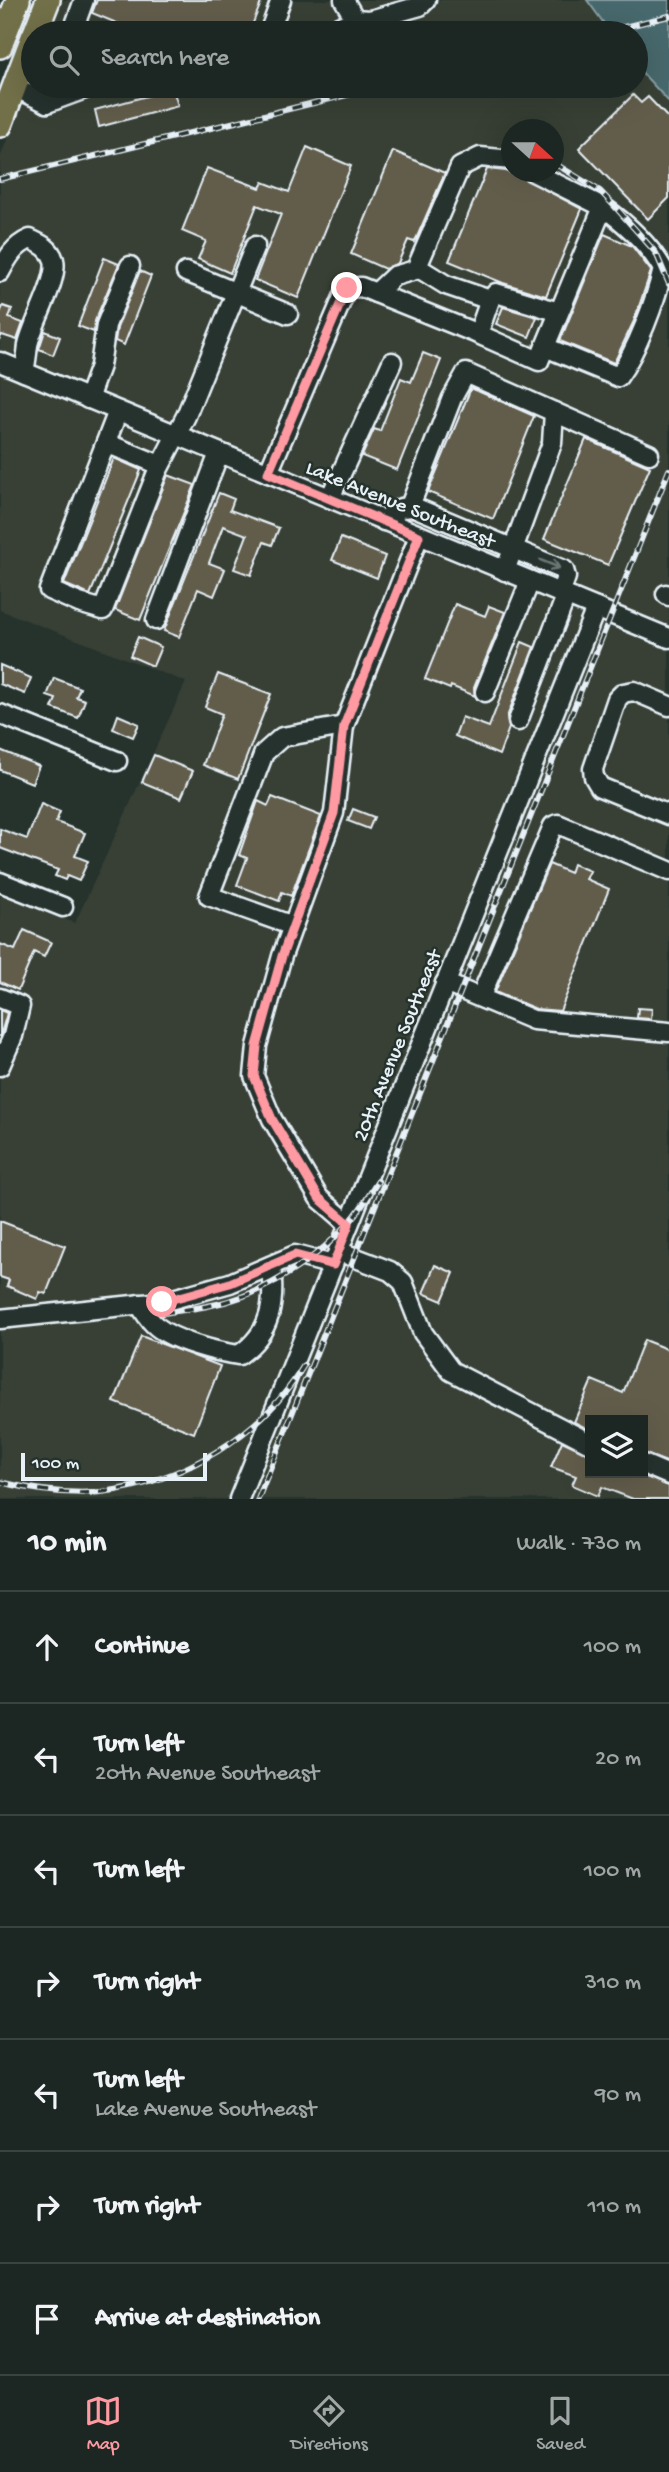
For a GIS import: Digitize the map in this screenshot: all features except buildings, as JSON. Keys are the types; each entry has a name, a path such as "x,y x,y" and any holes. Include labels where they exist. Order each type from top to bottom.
{"main road":[{"path":"2,37 18,0"},
{"path":"40,21 48,0"},
{"path":"1,119 21,69"}],"street":[{"path":"76,21 84,0"},
{"path":"273,21 281,0"},
{"path":"344,0 355,19"},
{"path":"351,21 370,20 420,6 426,0"},
{"path":"14,87 21,88"},
{"path":"490,300 446,285 416,267 460,167 480,157 501,159"},
{"path":"545,347 618,377 634,350 660,285 663,269 656,256 629,226 603,207 553,182"},
{"path":"268,473 347,288 360,287 376,293 539,361 603,207"},
{"path":"0,272 8,256 19,244 30,239 47,247 55,262 51,283 29,345 24,372"},
{"path":"118,411 49,590 103,610 160,465 186,416 256,246"},
{"path":"88,399 100,366 106,325 130,266"},
{"path":"376,293 394,276 419,269"},
{"path":"186,272 288,314"},
{"path":"478,334 490,300 496,293 559,312"},
{"name":"Lake Avenue Southeast","path":"0,362 669,638"},
{"path":"330,498 392,362"},
{"path":"410,506 452,398 466,373 649,454"},
{"path":"505,571 552,443 554,412"},
{"path":"106,443 160,465"},
{"path":"156,620 219,453"},
{"path":"384,521 401,508 410,506 564,570 566,576 563,595 518,721"},
{"path":"443,545 452,524"},
{"path":"349,1224 319,1198 272,1119 254,1076 257,1046 282,956 334,813 344,726 419,536"},
{"path":"485,692 530,581"},
{"name":"20th Avenue Southeast","path":"239,1499 596,608"},
{"path":"669,706 634,691 623,693 617,699 593,769 594,778 600,787 669,815"},
{"path":"0,714 117,761"},
{"path":"293,926 209,896 264,752 282,737 344,726"},
{"path":"481,996 553,826 558,824 669,871"},
{"path":"0,882 63,907"},
{"path":"445,983 533,1020 669,1032"},
{"path":"0,998 20,1006 13,1036 0,1066"},
{"path":"0,1319 162,1302 230,1283 295,1255 335,1258 390,1271 403,1282 424,1333 452,1371 585,1440"},
{"path":"139,1304 155,1326 171,1335 222,1353 239,1355 251,1346 268,1319 274,1295 271,1266"},
{"path":"648,1466 669,1475"}],"shaded area":[{"path":"62,0 587,0 602,21 54,21"},
{"path":"648,79 669,102 669,631 0,355 0,158 23,98 648,98"},
{"path":"0,369 587,611 231,1499 0,1499 0,895 75,923 186,682 0,610"},
{"path":"600,617 669,645 669,1499 247,1499"}],"water":[{"path":"587,0 669,0 669,102 648,79 648,21 602,21"}],"railway":[{"path":"648,21 669,16"},
{"path":"0,179 334,98"},
{"path":"564,169 600,191 618,210 656,253 669,284"},
{"path":"258,1499 669,470"},
{"path":"163,1313 232,1300 284,1276 336,1236 355,1215 378,1181"},
{"path":"0,1482 50,1491 88,1493 131,1487 161,1478 190,1466 243,1434 287,1390 304,1365"}],"route":[{"path":"162,1302 230,1283 295,1255 333,1265 349,1224 319,1198 272,1119 254,1076 257,1046 282,956 334,813 344,726 419,536 268,473 347,288"}]}
